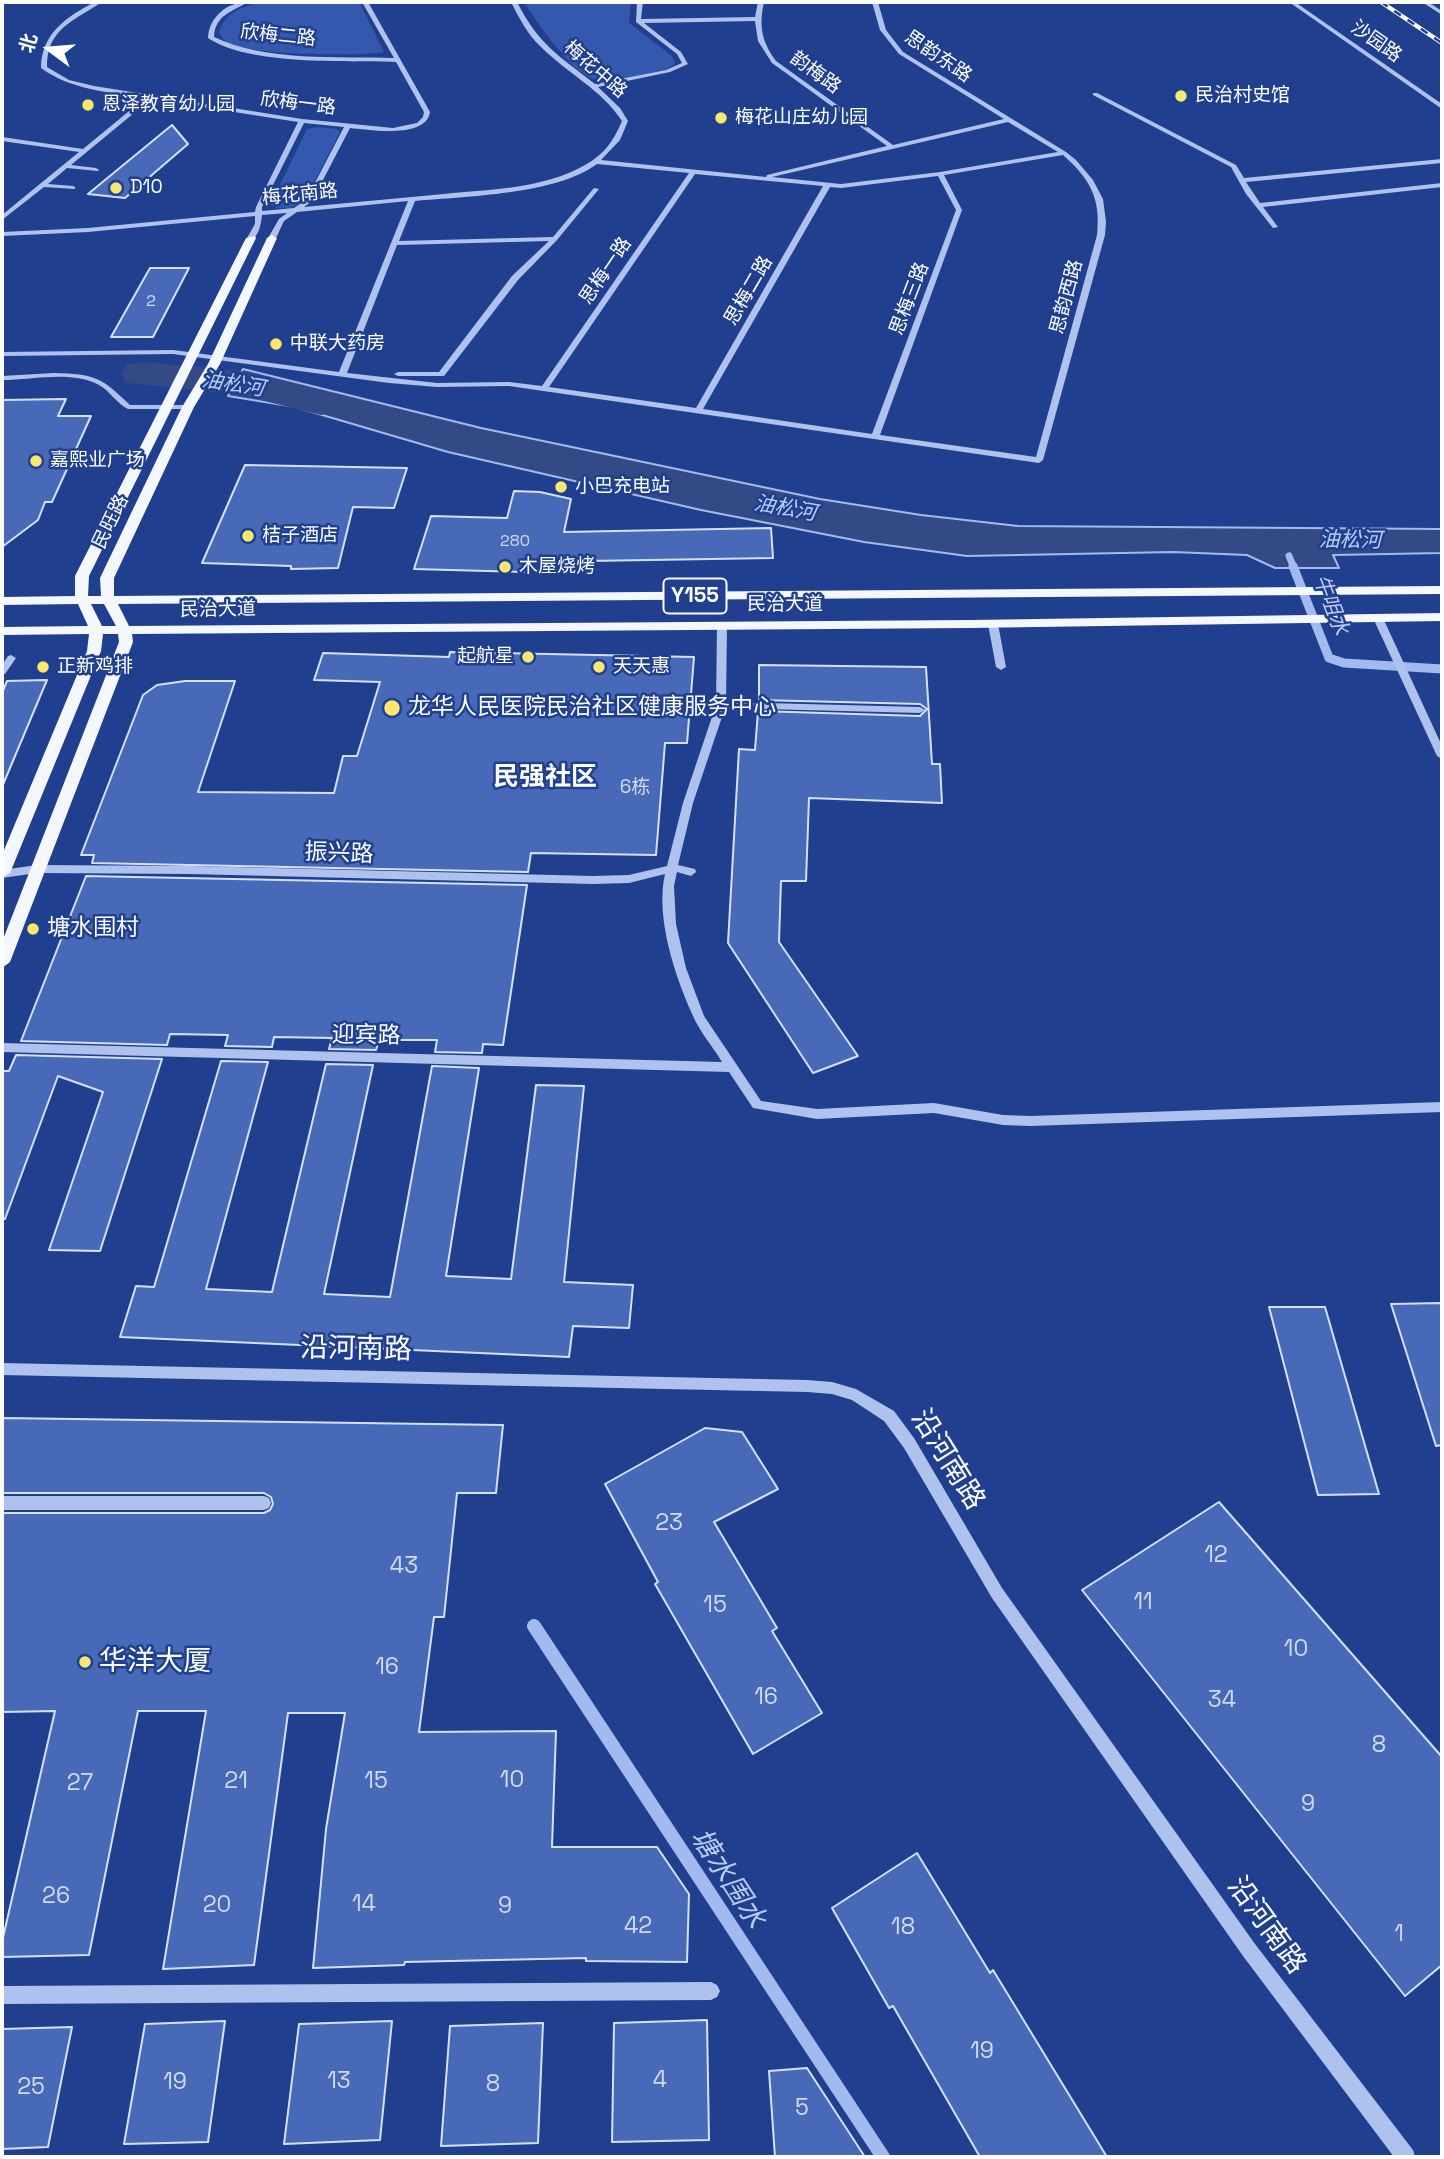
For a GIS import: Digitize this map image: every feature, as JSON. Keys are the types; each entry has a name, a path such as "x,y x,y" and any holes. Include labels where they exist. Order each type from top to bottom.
{"main road":[{"name":"民旺路","path":"82,600 80,587 86,566 251,237"},
{"name":"民旺路","path":"107,600 104,590 112,565 190,403 215,361 272,238"},
{"name":"民治大道","path":"2,601 1442,590"},
{"path":"2,874 87,671 98,631 96,621 82,600"},
{"path":"2,962 126,642 125,630 107,600"},
{"name":"民治大道","path":"2,631 993,624 1442,617"}],"street":[{"name":"欣梅一路","path":"99,2 66,22 57,31 43,56 44,68 66,81 149,98 302,121 393,130 412,127 426,118 427,112 365,2"},
{"name":"欣梅二路","path":"245,2 219,15 211,30 211,38 222,45 251,51 398,60"},
{"name":"梅花中路","path":"513,2 530,31 545,47 617,106 625,121 620,139 598,162"},
{"path":"638,21 640,2"},
{"path":"638,21 756,19 761,2"},
{"name":"思韵东路","path":"875,2 879,27 887,40 901,53 1064,153"},
{"name":"沙园路","path":"1292,2 1442,107"},
{"path":"1426,2 1442,13"},
{"name":"韵梅路","path":"756,19 759,41 774,62 892,147"},
{"path":"593,86 668,71 685,64 679,52 638,21"},
{"path":"1095,94 1234,166 1249,194 1275,227"},
{"path":"2,218 149,98"},
{"path":"761,178 1007,120"},
{"name":"民旺路","path":"251,237 258,224 257,215 302,121"},
{"name":"民旺路","path":"272,238 281,220 309,201 348,126"},
{"path":"2,139 83,150"},
{"path":"598,162 827,186 863,185 1064,153"},
{"name":"思韵西路","path":"1039,460 1103,222 1095,185 1078,164 1064,153"},
{"path":"1243,180 1442,161"},
{"name":"梅花南路","path":"2,233 88,230 523,187 564,176 598,162"},
{"path":"65,166 96,170"},
{"name":"思梅一路","path":"544,389 693,172"},
{"name":"思梅三路","path":"875,438 959,210 940,174"},
{"path":"42,185 73,188"},
{"path":"1260,205 1442,185"},
{"name":"思梅二路","path":"698,412 827,186"},
{"path":"342,375 440,374 515,278 555,239 596,188"},
{"path":"342,375 412,199"},
{"path":"394,243 555,239"},
{"path":"2,354 166,351 192,358 342,375 437,384 509,384 1039,460"},
{"path":"2,378 59,377 92,380 104,384 128,407 168,402 190,403"},
{"path":"1378,618 1442,756"},
{"path":"993,624 1001,667"},
{"path":"722,625 721,705 688,803 668,886 670,924 680,968 699,1017 757,1105 806,1114 852,1114 934,1108 1003,1120 1031,1121 1442,1107"},
{"path":"2,672 11,658"},
{"path":"721,705 920,710"},
{"path":"674,868 691,872"},
{"name":"振兴路","path":"2,874 37,869 191,870 593,880 629,879 674,868"},
{"name":"迎宾路","path":"2,1048 730,1067"},
{"name":"沿河南路","path":"2,1369 807,1386 832,1388 856,1395 889,1416 902,1434 997,1593 1249,1950 1406,2157"},
{"path":"2,1503 264,1503"},
{"path":"2,1995 711,1991"}],"shaded area":[{"path":"259,2 359,2 384,52 277,52 236,46 224,40 219,32 230,15"},
{"path":"524,2 631,2 629,23 672,56 675,64 667,69 623,79 605,81 588,77 556,47"},
{"path":"307,129 337,129 340,132 306,198 290,207 270,205"}],"water":[{"path":"243,369 481,428 820,499 921,515 1018,526 1442,529 1442,553 1333,555 1339,568 1275,568 1247,555 1173,552 967,556 864,542 701,510 448,452 295,407 228,396"}],"building":[{"path":"172,125 188,144 125,198 88,194"},
{"path":"150,268 189,268 153,337 111,337"},
{"name":"嘉熙业广场","path":"66,399 58,416 91,416 52,502 45,502 38,520 2,547 2,400"},
{"name":"桔子酒店","path":"245,465 407,468 394,508 353,507 338,568 291,569 291,566 202,563"},
{"path":"514,491 540,492 571,499 564,532 771,528 773,558 526,562 524,572 414,569 431,516 507,518"},
{"path":"450,652 694,657 687,743 665,743 656,855 531,853 528,872 92,863 94,855 81,855 143,695 157,685 185,681 235,681 198,792 334,793 343,756 357,756 380,682 314,680 323,653 449,657"},
{"path":"759,665 926,667 932,764 940,764 942,803 809,798 806,881 781,881 779,942 858,1056 813,1073 728,943 739,749 755,750 758,711 920,716 927,709 920,704 759,700"},
{"path":"47,680 2,787 2,693 7,681"},
{"path":"86,876 527,885 503,1045 483,1044 482,1053 435,1052 437,1040 379,1040 376,1050 329,1049 332,1038 274,1037 272,1047 225,1046 228,1035 170,1034 167,1045 21,1041"},
{"path":"16,1055 162,1059 100,1251 49,1250 103,1092 58,1076 5,1219 2,1218 2,1071 9,1071"},
{"path":"221,1061 268,1062 206,1289 272,1292 326,1064 373,1065 324,1294 390,1297 432,1066 479,1068 446,1276 511,1279 536,1085 584,1086 564,1282 633,1285 629,1328 573,1326 569,1357 120,1337 136,1286 154,1287"},
{"path":"1442,1303 1442,1445 1436,1446 1391,1304"},
{"path":"1269,1307 1325,1307 1379,1494 1318,1495"},
{"path":"2,1418 503,1425 496,1493 457,1493 444,1617 434,1617 419,1732 556,1731 552,1847 657,1847 689,1894 687,1962 586,1961 586,1958 405,1962 404,1965 313,1968 326,1829 345,1713 288,1713 254,1965 163,1969 206,1711 138,1711 89,1955 2,1957 2,1942 55,1711 2,1712 2,1513 264,1513 270,1510 273,1504 271,1497 264,1493 2,1493"},
{"path":"705,1428 742,1432 778,1489 714,1522 777,1628 772,1631 822,1713 753,1754 655,1584 658,1582 605,1484"},
{"path":"1219,1502 1442,1757 1442,1965 1405,1996 1082,1590"},
{"path":"917,1853 990,1973 993,1970 1107,2157 980,2157 893,2006 889,2008 832,1908"},
{"path":"707,2020 709,2140 612,2142 614,2023"},
{"path":"225,2021 208,2142 124,2144 145,2024"},
{"path":"392,2021 380,2140 284,2144 299,2024"},
{"path":"543,2023 538,2143 441,2146 450,2026"},
{"path":"72,2027 48,2147 2,2149 2,2029"},
{"path":"807,2068 865,2157 775,2157 769,2071"}],"waterway":[{"name":"油松河","path":"141,374 236,382 321,403"},
{"name":"牛咀水","path":"1289,556 1294,568"},
{"name":"牛咀水","path":"1293,566 1329,658 1344,663 1442,669"},
{"name":"塘水围水","path":"534,1626 883,2157"}],"railway":[{"path":"1381,2 1442,43"}],"place":[{"name":"民治村史馆","path":"1181,96"},
{"name":"恩泽教育幼儿园","path":"88,105"},
{"name":"梅花山庄幼儿园","path":"721,118"},
{"name":"D10","path":"116,188"},
{"name":"中联大药房","path":"276,344"},
{"name":"嘉熙业广场","path":"36,461"},
{"name":"小巴充电站","path":"561,487"},
{"name":"桔子酒店","path":"248,536"},
{"name":"木屋烧烤","path":"505,567"},
{"name":"起航星","path":"528,657"},
{"name":"正新鸡排","path":"43,667"},
{"name":"天天惠","path":"599,667"},
{"name":"龙华人民医院民治社区健康服务中心","path":"392,708"},
{"name":"塘水围村","path":"33,929"},
{"name":"华洋大厦","path":"85,1662"}],"district":[{"name":"民强社区","path":"545,778"}]}
